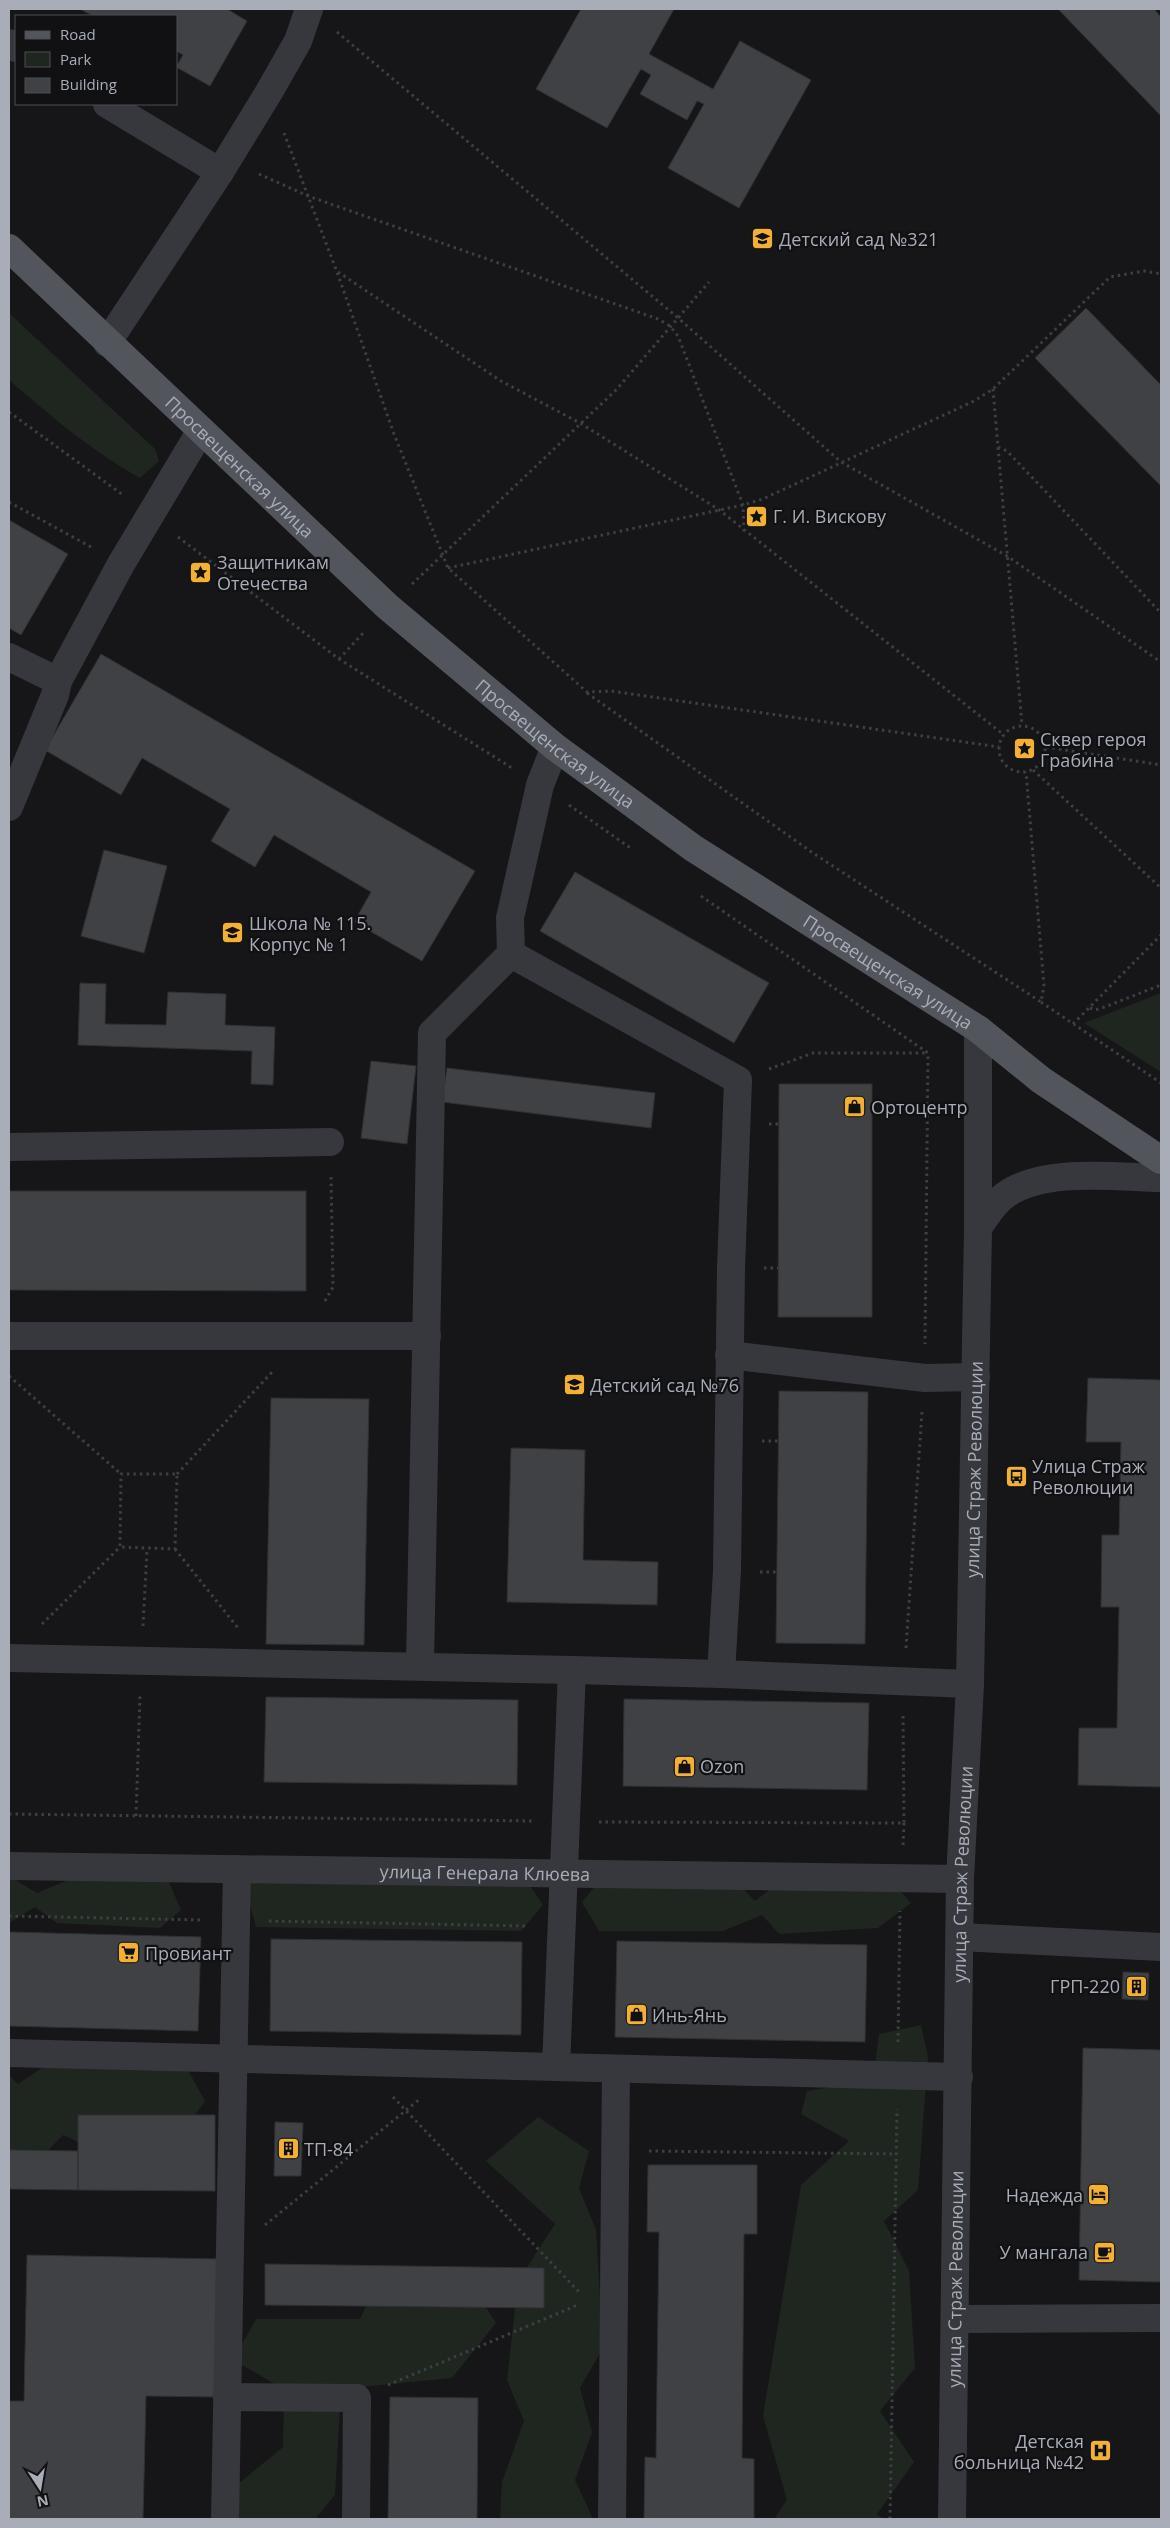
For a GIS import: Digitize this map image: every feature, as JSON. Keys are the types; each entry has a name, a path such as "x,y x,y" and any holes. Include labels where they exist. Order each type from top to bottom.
{"main road":[{"name":"Просвещенская улица","path":"9,248 200,432 388,607 555,747 693,848 978,1030 1041,1080 1161,1160"}],"street":[{"path":"107,343 220,172 298,41 309,9"},
{"path":"109,105 220,172"},
{"path":"9,807 55,695 58,682 121,564 200,432"},
{"path":"9,657 58,682"},
{"path":"420,1665 432,1033 511,954 510,918 540,785 555,747"},
{"path":"511,954 738,1080 729,1356 727,1571 721,1674"},
{"name":"улица Страж Революции","path":"952,2519 960,1879 970,1684 976,1377 978,1030"},
{"path":"9,1146 330,1142"},
{"path":"978,1228 998,1202 1023,1185 1073,1176 1161,1178"},
{"path":"9,1336 427,1336"},
{"path":"729,1356 925,1378 976,1377"},
{"path":"9,1658 420,1665 970,1684"},
{"path":"556,2067 572,1670"},
{"name":"улица Генерала Клюева","path":"9,1866 960,1879"},
{"path":"225,2519 232,2058 237,1869"},
{"path":"960,1937 1161,1947"},
{"path":"9,2053 959,2077"},
{"path":"612,2519 616,2069"},
{"path":"955,2318 1161,2318"},
{"path":"227,2397 357,2398 356,2519"}],"path":[{"path":"332,28 677,318 841,462 1007,556 1161,662"},
{"path":"268,92 337,272 394,434 448,568 587,692 813,853 1161,1083"},
{"path":"220,172 246,169 308,196 658,319 670,326 678,336 743,505 744,532"},
{"path":"448,568 743,505 763,499 974,402 993,389 1110,277 1144,271 1161,274"},
{"path":"337,272 501,381 580,423 718,509 744,532 1004,735"},
{"path":"338,659 388,607 616,389 709,282"},
{"path":"993,389 1022,725"},
{"path":"9,412 338,659 540,785 637,852"},
{"path":"998,448 1007,452 1161,613"},
{"path":"9,502 121,564"},
{"path":"587,692 611,691 999,747"},
{"path":"1022,725 1038,732 1046,747 1040,764 1033,770 1026,772 1010,769 1000,756 999,747 1004,735 1011,728 1022,725"},
{"path":"1046,747 1161,766"},
{"path":"1033,770 1161,888"},
{"path":"1026,772 1044,986 1041,1002"},
{"path":"693,891 928,1053"},
{"path":"1073,1024 1161,934"},
{"path":"1090,1008 1095,1010 1102,1008 1161,985"},
{"path":"738,1080 813,1053 928,1053"},
{"path":"890,2519 901,1878 904,1823 903,1682 925,1378 928,1053"},
{"path":"9,1376 121,1474 177,1474 175,1549 267,1663"},
{"path":"36,1630 120,1547 121,1474"},
{"path":"120,1547 175,1549"},
{"path":"9,1814 567,1822 904,1823"},
{"path":"9,1916 562,1927"},
{"path":"360,2062 614,2328"},
{"path":"229,2254 462,2064"},
{"path":"615,2151 896,2154"},
{"path":"357,2398 588,2301"}],"green space":[{"path":"9,313 155,449 159,461 140,478 88,445 9,380"},
{"path":"1161,993 1161,1072 1084,1023"},
{"path":"884,1873 911,1903 878,1928 779,1934 762,1915 723,1931 599,1931 582,1902 600,1880 732,1877 755,1901 789,1875"},
{"path":"523,1875 543,1905 521,1931 256,1927 244,1882"},
{"path":"9,1876 37,1893 73,1878 168,1880 181,1910 160,1928 57,1923 35,1907 9,1923"},
{"path":"921,2025 928,2057 918,2190 884,2221 909,2271 915,2368 880,2411 914,2462 877,2514 884,2519 774,2519 787,2500 763,2416 801,2185 849,2141 801,2114 807,2091 873,2080 879,2034"},
{"path":"59,2056 185,2065 205,2101 175,2143 108,2156 63,2135 25,2174 9,2176 9,2075 18,2084"},
{"path":"538,2117 589,2151 579,2188 596,2230 603,2348 580,2388 592,2432 575,2480 593,2519 500,2519 502,2482 524,2421 507,2380 518,2281 555,2224 486,2161"},
{"path":"462,2270 496,2323 452,2378 341,2389 335,2495 315,2519 234,2519 233,2488 283,2447 284,2389 233,2360 256,2319 360,2319 382,2273"}],"building":[{"path":"80,9 227,9 247,21 210,86 178,68 178,64 183,55 178,52 178,15 91,15"},
{"path":"581,9 674,9 649,54 713,89 740,41 811,80 739,208 668,168 704,104 697,101 687,120 640,94 651,75 641,69 607,128 536,89"},
{"path":"1058,9 1154,9 1161,17 1161,116"},
{"path":"1086,308 1161,385 1161,486 1035,358"},
{"path":"9,520 68,554 21,635 9,628"},
{"path":"101,654 475,871 422,961 354,922 371,892 274,835 255,867 211,841 230,809 142,758 121,795 45,750"},
{"path":"104,850 167,866 144,953 81,936"},
{"path":"575,872 769,983 734,1043 540,931"},
{"path":"80,983 106,984 105,1024 166,1025 168,992 226,994 225,1025 275,1027 273,1085 251,1084 252,1051 78,1045"},
{"path":"371,1061 416,1066 407,1144 361,1138"},
{"path":"447,1068 655,1093 651,1128 442,1102"},
{"path":"779,1084 872,1084 872,1317 778,1317"},
{"path":"9,1191 306,1191 306,1291 9,1290"},
{"path":"1088,1378 1161,1380 1161,1787 1078,1785 1079,1728 1117,1728 1119,1607 1101,1607 1102,1535 1119,1535 1121,1442 1086,1442"},
{"path":"779,1391 868,1392 865,1644 776,1643"},
{"path":"271,1398 369,1399 364,1645 266,1644"},
{"path":"511,1448 585,1450 583,1560 658,1562 657,1605 507,1602"},
{"path":"266,1697 518,1700 517,1785 264,1782"},
{"path":"624,1699 869,1703 867,1790 623,1786"},
{"path":"9,1932 201,1937 198,2031 9,2026"},
{"path":"271,1939 522,1942 521,2035 270,2031"},
{"path":"617,1941 867,1945 865,2042 615,2037"},
{"name":"ГРП-220","path":"1123,1972 1149,1973 1148,2000 1122,1999"},
{"path":"1083,2048 1161,2050 1161,2282 1079,2280"},
{"path":"78,2115 215,2115 215,2191 78,2190"},
{"name":"ТП-84","path":"275,2122 303,2123 301,2176 274,2176"},
{"path":"9,2150 78,2151 78,2190 9,2189"},
{"path":"648,2165 757,2165 757,2234 744,2234 742,2458 754,2459 754,2519 644,2519 645,2457 656,2458 659,2232 647,2232"},
{"path":"27,2255 217,2259 215,2397 146,2396 143,2519 9,2519 9,2401 24,2401"},
{"path":"265,2264 544,2268 544,2308 265,2305"},
{"path":"390,2397 478,2398 477,2519 388,2519"}],"place":[{"name":"Детский сад №321","path":"763,239"},
{"name":"Г. И. Вискову","path":"757,516"},
{"name":"Защитникам Отечества","path":"201,572"},
{"name":"Сквер героя Грабина","path":"1024,749"},
{"name":"Школа № 115. Корпус № 1","path":"233,933"},
{"name":"Ортоцентр","path":"855,1107"},
{"name":"Детский сад №76","path":"574,1385"},
{"name":"Улица Страж Революции","path":"1016,1476"},
{"name":"Ozon","path":"684,1766"},
{"name":"Провиант","path":"129,1953"},
{"name":"ГРП-220","path":"1136,1986"},
{"name":"Инь-Янь","path":"636,2015"},
{"name":"ТП-84","path":"288,2149"},
{"name":"Надежда","path":"1099,2195"},
{"name":"У мангала","path":"1104,2252"},
{"name":"Детская больница №42","path":"1100,2451"}]}
